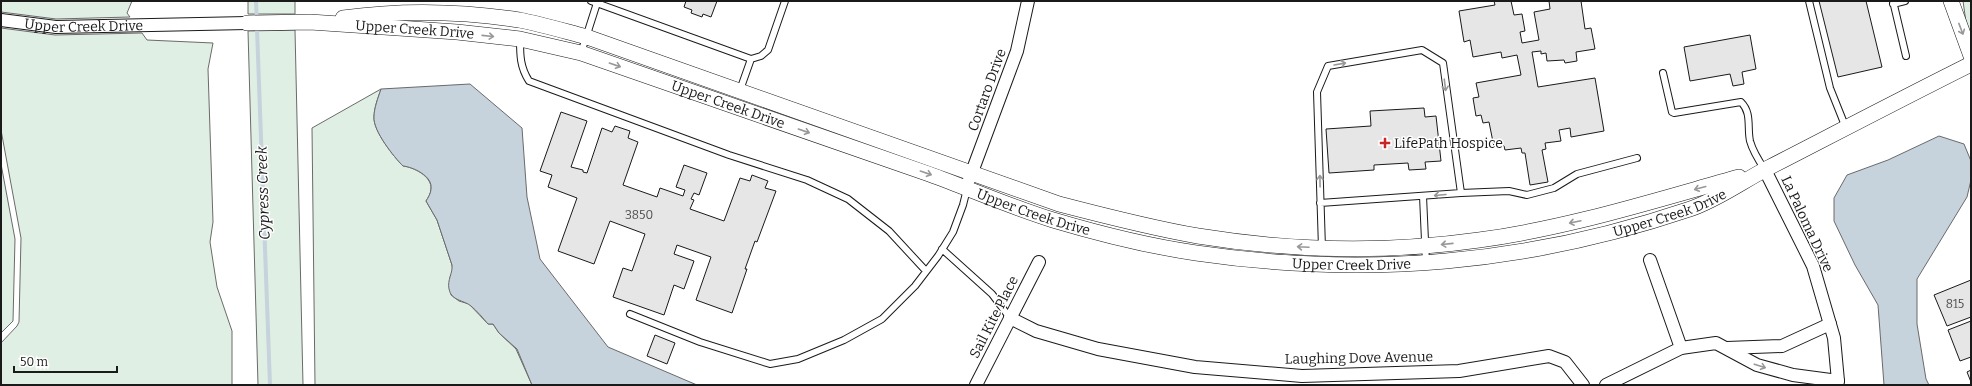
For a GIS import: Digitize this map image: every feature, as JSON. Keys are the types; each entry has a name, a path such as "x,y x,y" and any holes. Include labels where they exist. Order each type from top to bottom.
{"street":[{"name":"Cortaro Drive","path":"969,181 1017,51 1028,1"},
{"path":"1951,1 1971,56"},
{"name":"Upper Creek Drive","path":"310,22 371,14 454,13 519,20 587,37 740,90 969,181 1051,219 1132,241 1194,253 1262,261 1321,265 1386,266 1426,264 1482,258 1608,234 1695,208 1764,170 1971,64"},
{"name":"Upper Creek Drive","path":"1,20 56,27 247,22 310,22 458,32 520,39 581,53 969,181 1134,223 1206,237 1272,245 1322,248 1385,248 1425,246 1479,240 1601,217 1764,170"},
{"name":"La Paloma Drive","path":"1764,170 1813,266 1834,338 1837,383"},
{"path":"1650,260 1681,348"},
{"name":"Sail Kite Place","path":"976,385 1039,262"},
{"name":"Laughing Dove Avenue","path":"1010,318 1036,331 1098,349 1195,367 1302,376 1459,371 1549,356 1565,362 1583,385"},
{"path":"1726,348 1782,346 1830,324"},
{"path":"1606,385 1681,348 1716,343 1757,366 1792,375 1837,383"}],"lane":[{"path":"581,53 587,37 594,2 751,59 760,56 768,50 785,1"},
{"path":"1809,1 1830,88 1846,128"},
{"path":"1905,1 1893,2 1906,56"},
{"path":"520,39 520,58 523,72 529,81 728,155 807,180 848,199 889,231 926,271"},
{"path":"1322,248 1317,92 1328,66 1422,50 1443,63 1461,193"},
{"path":"740,90 751,59"},
{"path":"1663,73 1672,112 1674,113 1741,102 1747,109 1750,142 1764,170"},
{"path":"1320,202 1509,191 1527,194 1554,188 1577,174 1637,158"},
{"path":"630,314 700,342 770,364 798,359 844,340 882,319 915,286 953,232 963,205 969,181"},
{"path":"1422,196 1426,264"},
{"path":"942,249 992,294 1010,318"}],"green space":[{"path":"1,1 132,1 127,13 130,17 56,19 1,12"},
{"path":"248,1 295,1 295,14 248,14"},
{"path":"1963,1 1971,1 1971,35 1966,22"},
{"path":"1,28 55,35 142,33 147,40 213,43 208,69 213,222 210,242 217,287 232,331 232,385 1,385 1,343 19,322 21,238 1,130"},
{"path":"295,30 303,385 258,385 248,31"},
{"path":"381,89 376,103 374,117 377,129 380,136 399,162 403,166 417,170 425,176 430,184 431,189 426,201 437,220 452,265 453,271 450,277 451,295 459,301 469,304 488,324 493,324 499,333 516,349 532,385 315,385 312,128"},
{"path":"1,164 15,239 13,321 1,333"}],"shaded area":[{"path":"470,84 522,128 527,197 540,259 608,347 697,385 532,385 517,349 499,333 493,324 488,324 471,306 452,296 449,289 449,280 452,265 437,220 426,201 431,189 431,184 422,173 412,168 403,166 395,157 380,136 375,123 374,114 381,89"},
{"path":"1939,136 1964,144 1971,161 1971,180 1967,197 1917,279 1917,324 1926,379 1929,385 1884,385 1878,305 1855,265 1834,221 1834,198 1847,175 1888,160"}],"building":[{"path":"686,1 717,1 711,17 703,14 702,17 691,13 692,10 684,7"},
{"path":"1494,1 1511,1 1514,15 1522,14 1525,31 1520,32 1522,43 1539,40 1534,12 1550,9 1549,1 1581,1 1585,29 1591,28 1595,49 1576,52 1577,61 1565,63 1564,60 1547,61 1546,53 1541,54 1541,51 1532,52 1538,87 1595,78 1604,131 1571,137 1570,128 1559,130 1561,141 1545,143 1546,149 1542,150 1548,182 1530,185 1525,153 1522,153 1521,148 1505,150 1504,146 1494,147 1489,122 1483,123 1481,115 1476,116 1473,98 1479,97 1476,83 1521,75 1517,55 1502,58 1501,52 1473,57 1470,40 1464,42 1459,11 1495,5"},
{"path":"1819,1 1866,1 1882,67 1838,77"},
{"path":"1750,35 1756,69 1742,72 1744,84 1733,86 1730,74 1690,81 1684,47"},
{"path":"1424,108 1425,117 1436,116 1441,161 1425,162 1426,169 1409,170 1408,163 1374,165 1374,170 1329,173 1326,129 1371,126 1370,111"},
{"path":"561,112 587,121 571,167 583,170 583,172 587,173 602,128 612,132 615,126 630,131 628,138 638,142 623,185 657,197 660,188 683,196 685,190 676,187 684,165 707,173 699,195 694,193 691,199 694,200 690,209 724,221 740,178 750,181 752,175 768,181 765,188 776,191 757,242 755,241 732,313 696,300 711,257 677,245 674,254 694,261 684,289 674,285 664,315 613,297 623,268 632,271 645,234 610,221 594,264 558,251 577,198 548,187 552,175 540,171"},
{"path":"1971,280 1971,317 1947,326 1934,295"},
{"path":"1971,321 1971,357 1960,361 1948,330"},
{"path":"655,335 675,343 667,364 647,356"},
{"path":"1971,370 1971,382 1967,372"}],"waterway":[{"name":"Cypress Creek","path":"256,1 270,385"}],"place":[{"name":"LifePath Hospice","path":"1385,143"}]}
